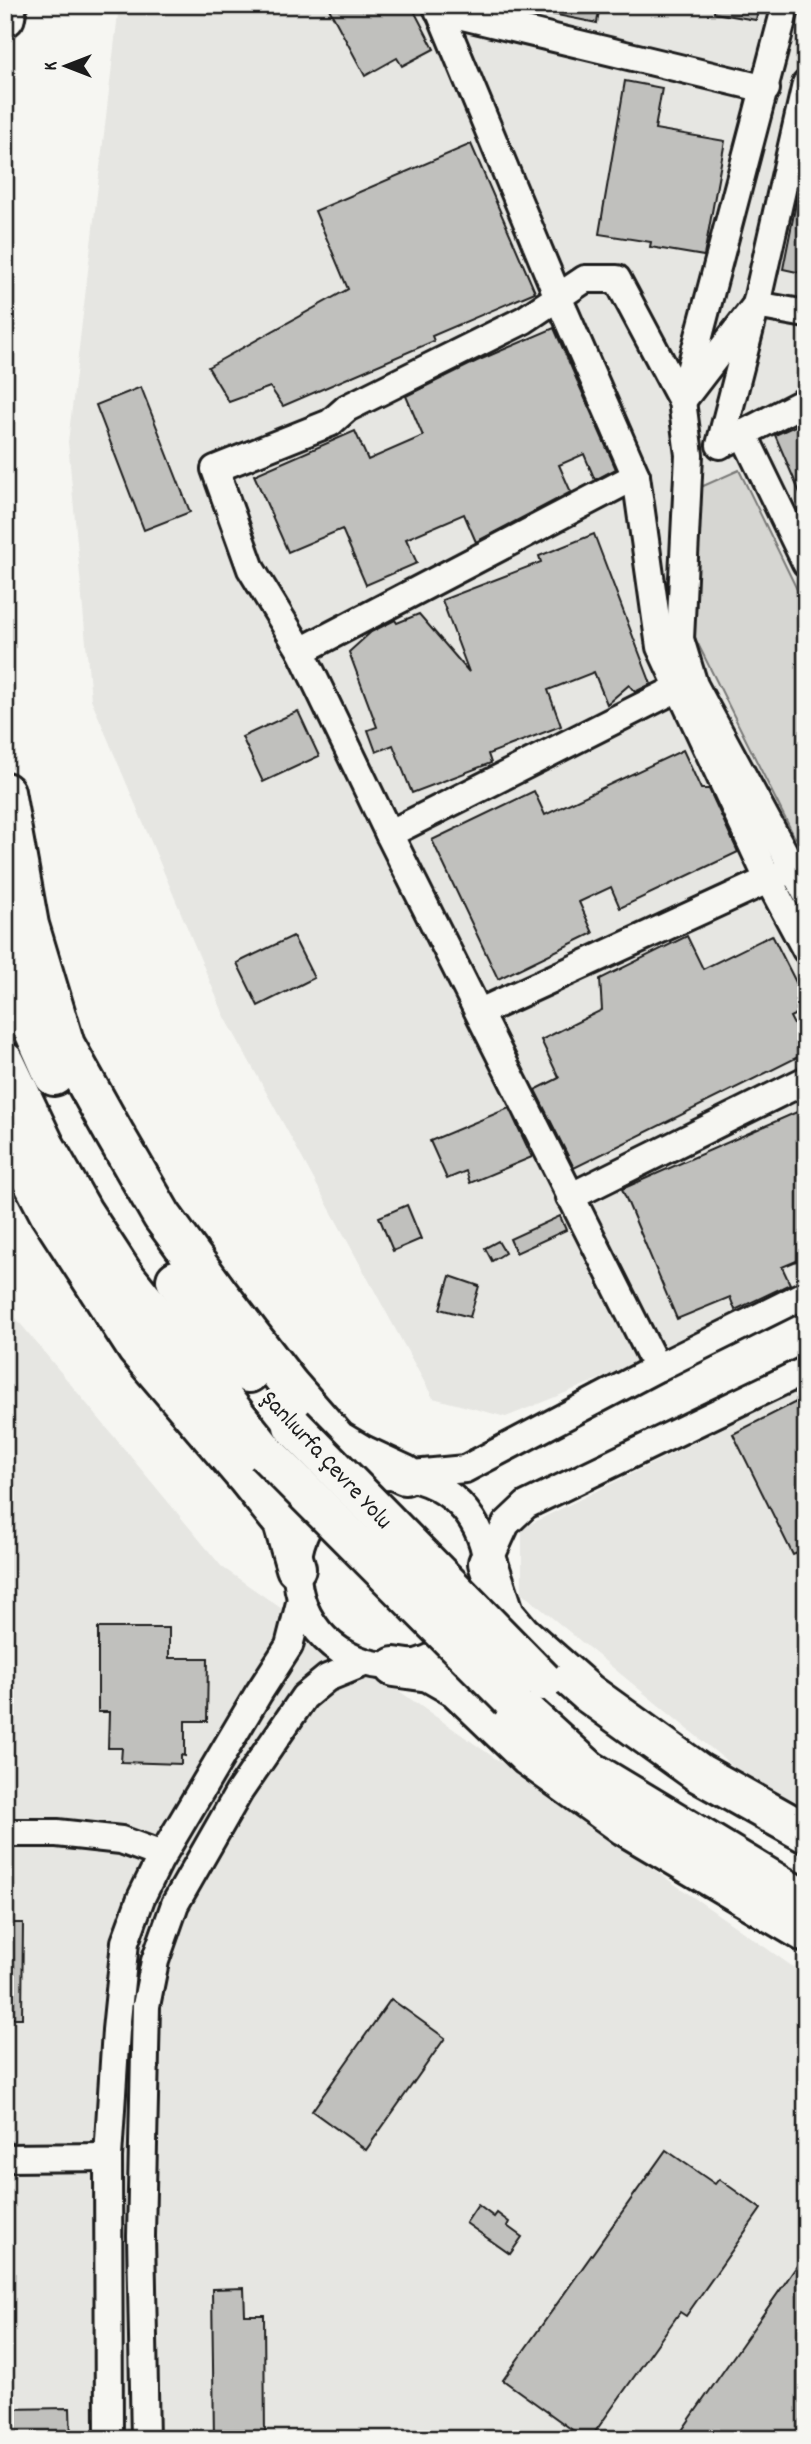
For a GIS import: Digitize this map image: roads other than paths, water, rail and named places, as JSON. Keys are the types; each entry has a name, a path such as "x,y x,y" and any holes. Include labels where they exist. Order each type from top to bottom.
{"highway":[{"path":"5,17 7,5"},
{"path":"5,792 29,925 65,1045 162,1216 289,1385 337,1440 405,1475"},
{"name":"Şanlıurfa Çevre Yolu","path":"5,933 26,1013 56,1081 139,1227 211,1328 293,1426 527,1690 589,1770 806,1901"},
{"name":"Şanlıurfa Çevre Yolu","path":"5,1062 45,1146 82,1211 123,1274 266,1453 527,1690 639,1757 701,1798 806,1856"},
{"path":"5,1128 49,1213 137,1349 283,1523 298,1584"},
{"path":"488,1563 506,1615 521,1634 588,1693 699,1773 806,1833"},
{"path":"379,1665 429,1672 457,1688 528,1757 625,1826 806,1933"}],"street":[{"path":"682,401 786,5"},
{"path":"438,8 766,89"},
{"path":"438,8 558,298 636,476 660,647 685,682 768,878 806,950"},
{"path":"804,96 756,305 731,439 806,563"},
{"path":"657,1368 389,834 301,652 251,569 215,469 330,423 347,408 524,320 585,279 617,279 682,401 689,455 680,639 685,682"},
{"path":"682,401 756,305"},
{"path":"756,305 806,314"},
{"path":"689,455 731,439 806,401"},
{"path":"301,652 636,476"},
{"path":"389,834 685,682 694,685 799,866 806,893"},
{"path":"480,1012 799,866"},
{"path":"570,1197 806,1080"},
{"path":"109,2439 108,2157 125,1942 141,1898 162,1855 289,1646 302,1538 318,1510 342,1488 373,1476 465,1469 657,1368 806,1294"},
{"path":"488,1563 506,1524 526,1505 806,1370"},
{"path":"145,2439 142,2195 146,2006 155,1961 175,1904 239,1793 304,1697 327,1678 379,1665 425,1661 452,1646 472,1623 485,1595 488,1563 480,1531 462,1504 436,1485 405,1475"},
{"path":"298,1584 314,1627 336,1649 379,1665"},
{"path":"5,1833 57,1833 121,1840 162,1855"},
{"path":"5,2158 108,2157"}]}
